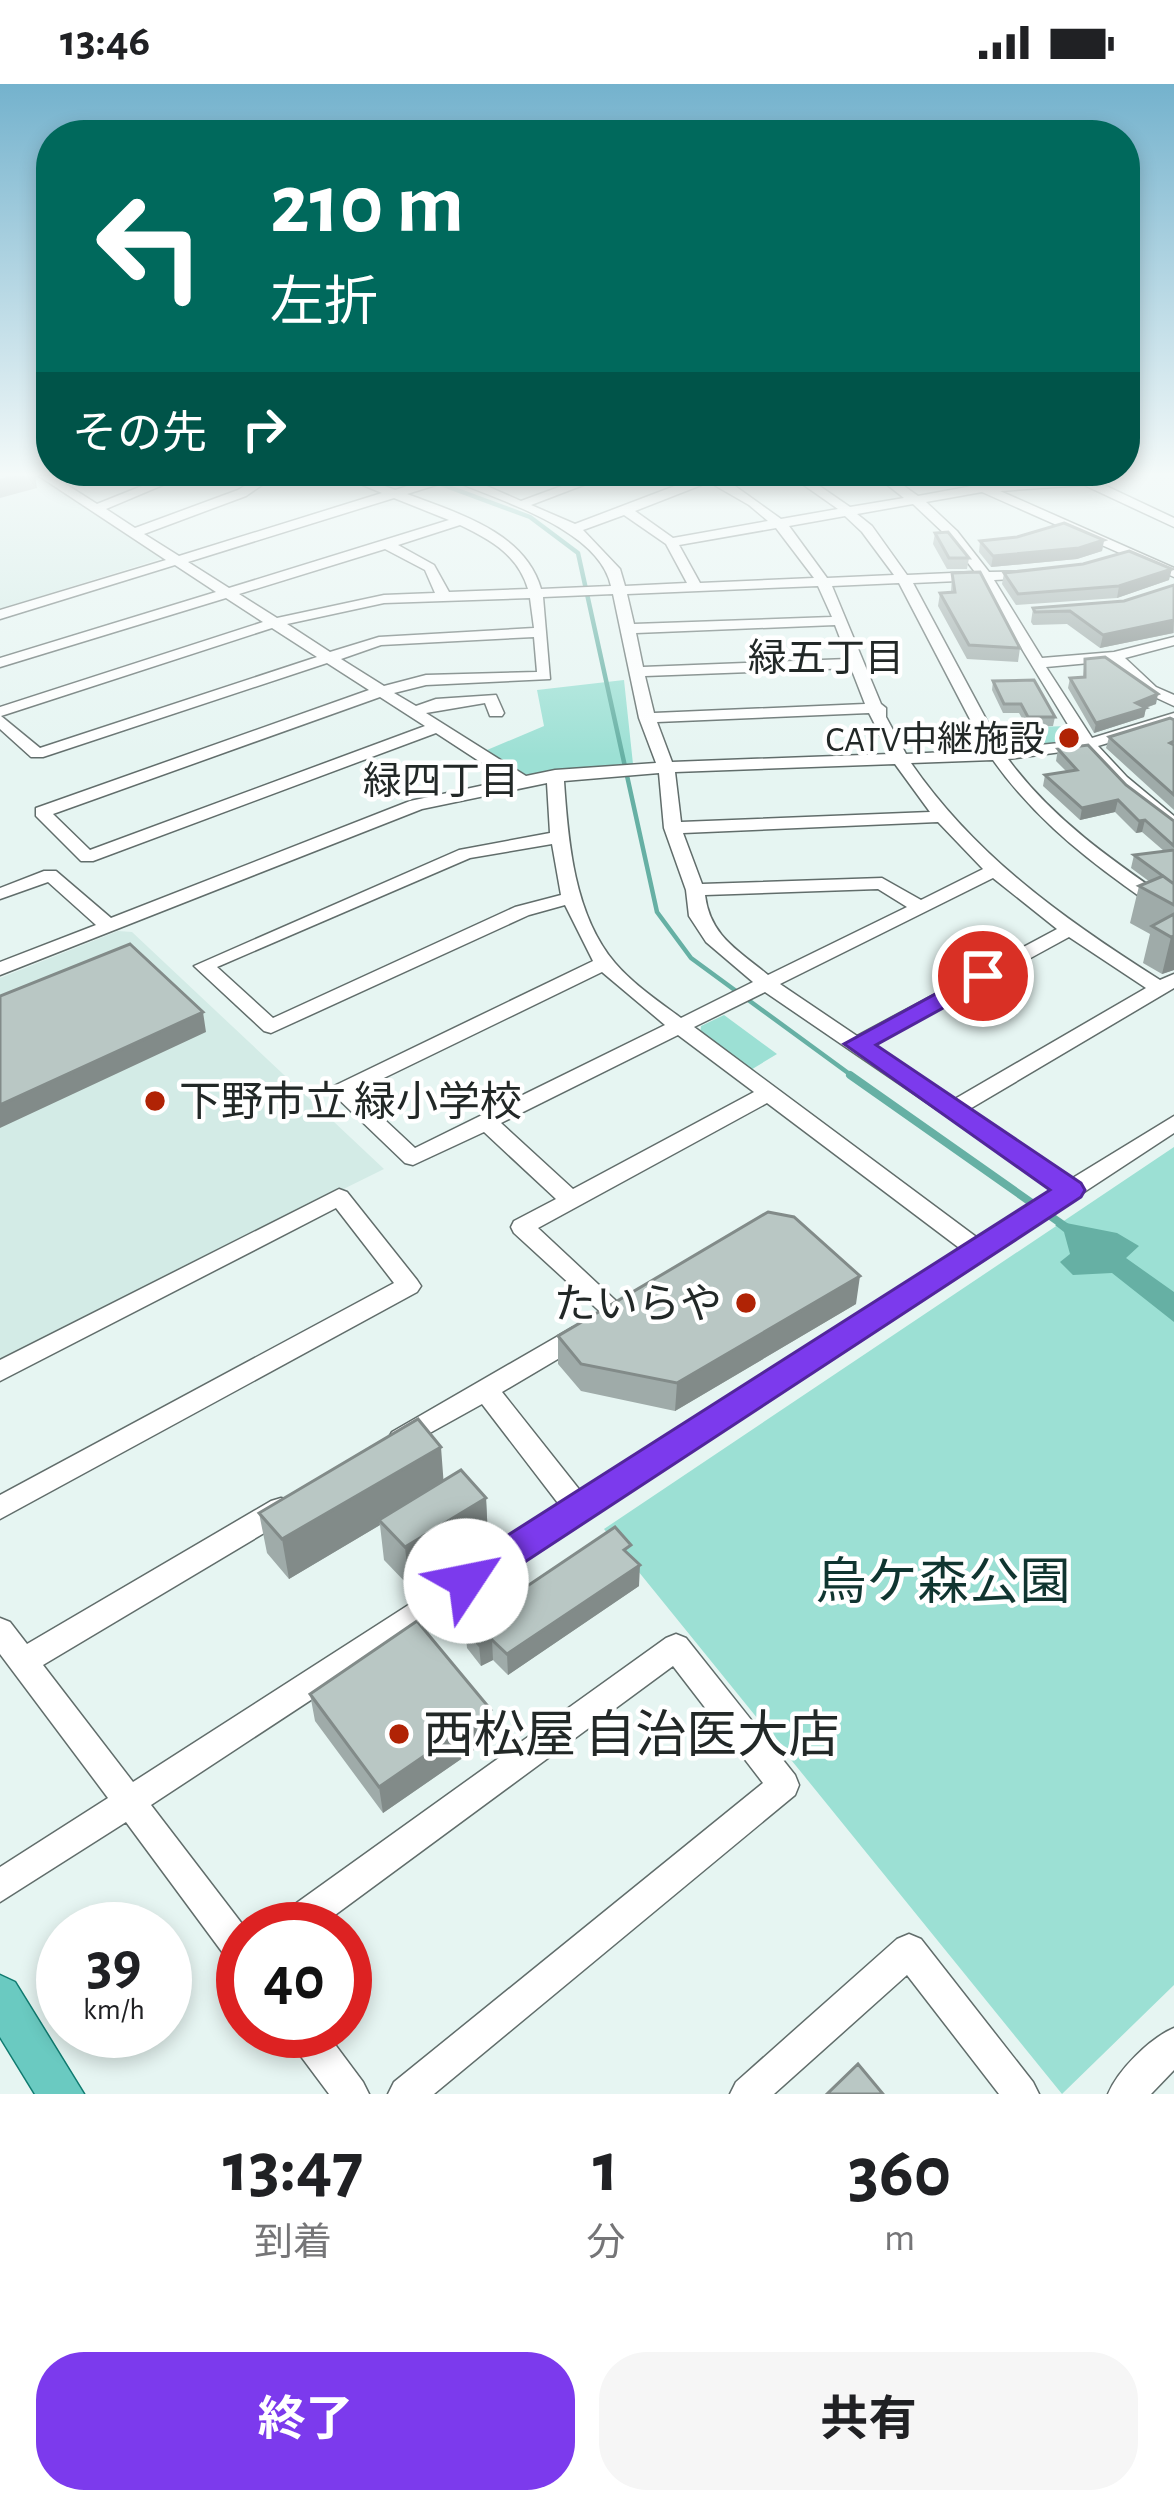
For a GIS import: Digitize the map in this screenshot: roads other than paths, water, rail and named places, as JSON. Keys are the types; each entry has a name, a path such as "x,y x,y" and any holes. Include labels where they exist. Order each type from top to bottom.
{"main road":[{"path":"0,1997 61,2094"}],"street":[{"path":"0,615 154,570"},
{"path":"192,570 520,780"},
{"path":"0,663 302,570"},
{"path":"433,570 439,576 442,595"},
{"path":"434,728 86,857 42,812 379,692 426,680 545,676 536,592 528,570"},
{"path":"613,570 647,718 667,771 673,828 695,890 698,916 713,938 765,983 1071,1190"},
{"path":"686,570 696,587"},
{"path":"818,570 901,759 942,817 1067,931 1167,984"},
{"path":"898,570 998,756 1086,847 1174,911"},
{"path":"983,570 1090,746 1174,825"},
{"path":"540,632 414,636 326,657 37,754 0,717 273,623 337,607 442,595 1043,572"},
{"path":"1008,615 1032,614"},
{"path":"627,629 840,621"},
{"path":"1038,663 1114,656 1174,641"},
{"path":"1114,656 1150,690 1174,701"},
{"path":"637,672 858,663"},
{"path":"412,713 436,704 491,698 496,712"},
{"path":"647,718 878,708"},
{"path":"0,969 416,805 520,780 998,756 1090,746 1174,718"},
{"path":"555,775 559,837 571,898 604,963 676,1028 978,1250"},
{"path":"1154,809 1174,800"},
{"path":"673,828 942,817"},
{"path":"559,837 465,854 204,966 271,1027 522,911 571,898"},
{"path":"604,963 341,1090 413,1158 996,870"},
{"path":"0,894 50,875 109,926"},
{"path":"695,890 882,883 920,908"},
{"path":"857,1044 1067,931"},
{"path":"954,1109 1167,984"},
{"path":"385,1448 627,1306 522,1227 767,1094"},
{"path":"487,1122 571,1201"},
{"path":"0,1886 577,1507 1174,1124"},
{"path":"0,1371 339,1197 409,1286 0,1508"},
{"path":"485,1389 577,1507"},
{"path":"22,1661 304,1496"},
{"path":"0,1631 216,1916"},
{"path":"326,1902 676,1647 784,1785 406,2094"},
{"path":"748,2094 910,1951 1022,2094"},
{"path":"1126,2094 1174,2044"},
{"path":"324,2058 351,2094"}],"waterway":[{"path":"582,570 657,912 691,958 855,1078"},
{"path":"850,1075 1066,1227"}],"place":[{"name":"CATV中継施設","path":"1069,738"},
{"name":"下野市立 緑小学校","path":"155,1101"},
{"name":"たいらや","path":"746,1303"},
{"name":"西松屋 自治医大店","path":"399,1734"}],"district":[{"name":"緑五丁目","path":"826,657"},
{"name":"緑四丁目","path":"441,780"}],"park label":[{"name":"烏ケ森公園","path":"943,1581"}]}
